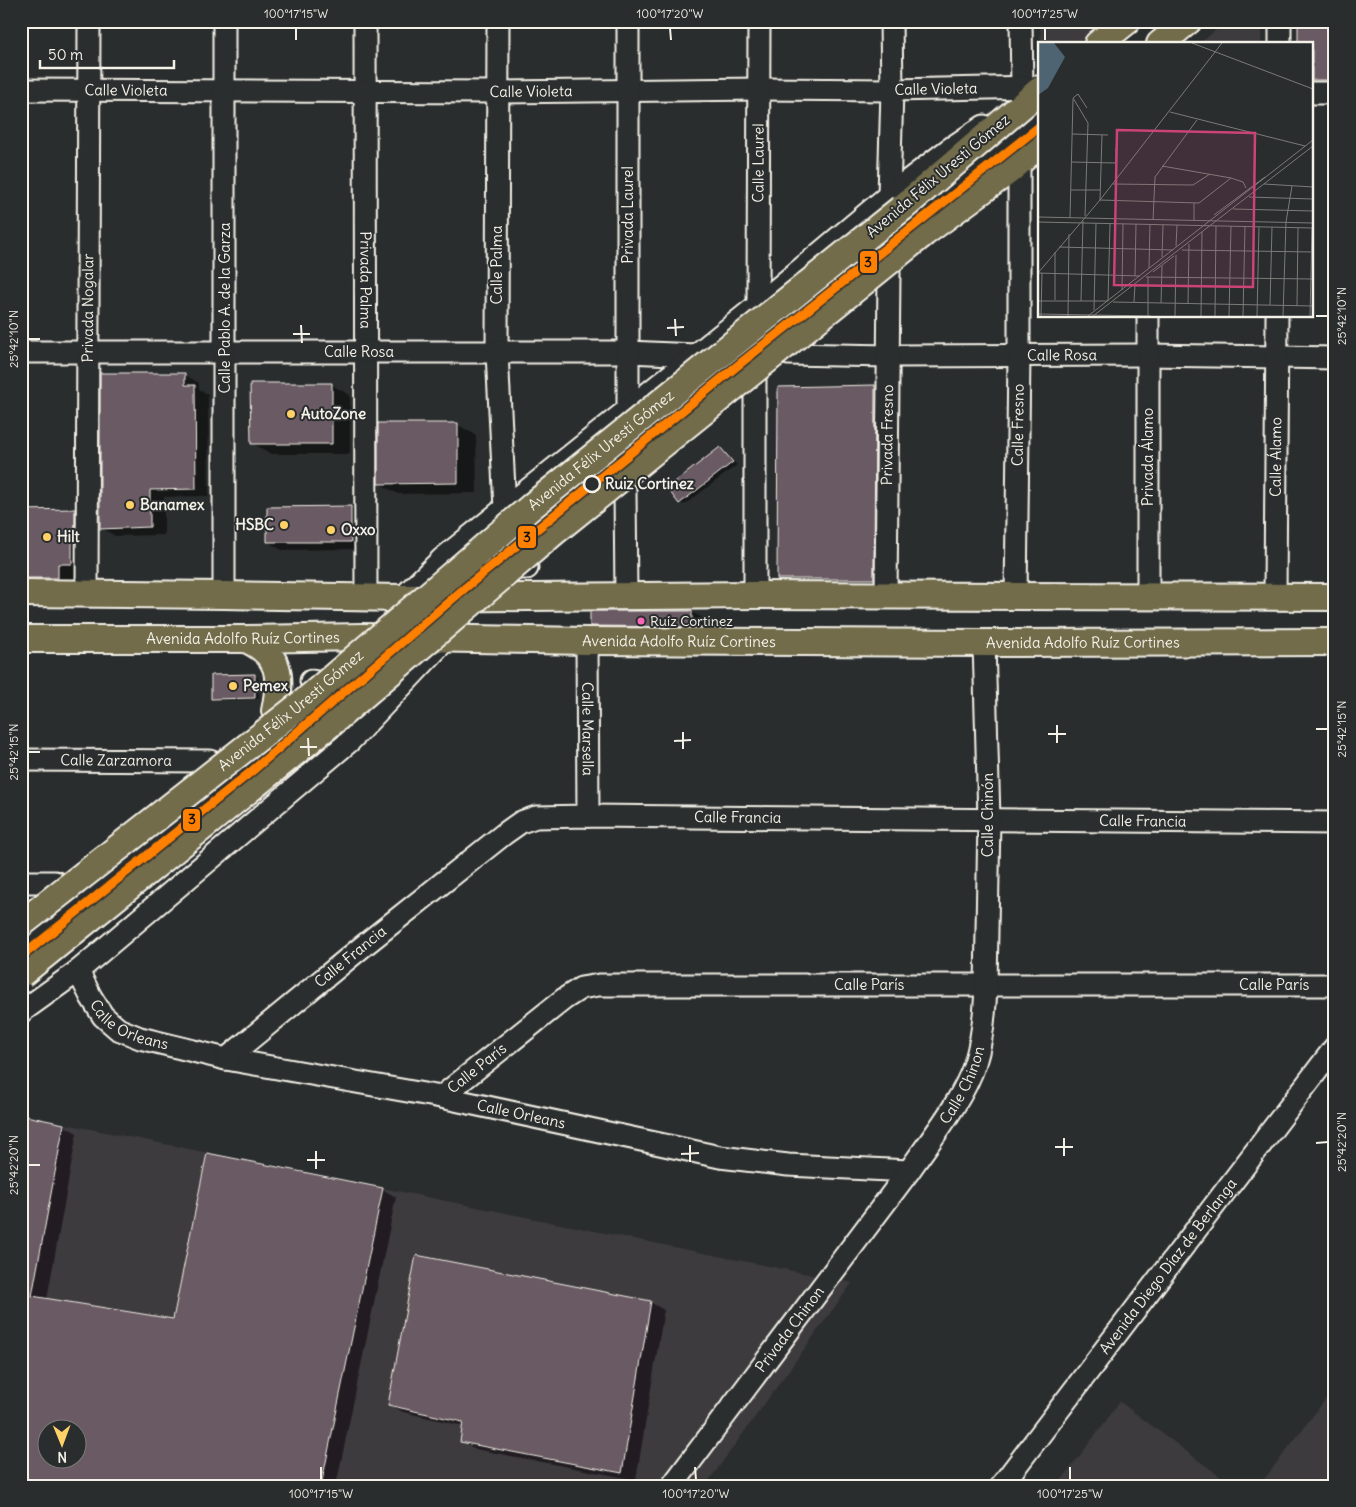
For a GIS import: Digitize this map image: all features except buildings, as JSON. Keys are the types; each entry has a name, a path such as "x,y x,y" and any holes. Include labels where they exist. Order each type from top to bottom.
{"main road":[{"path":"1100,42 1126,21"},
{"path":"1162,42 1188,21"},
{"name":"Avenida Félix Uresti Gómez","path":"21,924 304,702 532,506 896,202 1007,117 1034,88"},
{"path":"21,974 330,724 554,532 924,233 1015,166 1038,146"},
{"path":"21,594 224,594 402,598 755,595 1016,597 1335,596"},
{"name":"Avenida Adolfo Ruíz Cortines","path":"21,639 362,637 587,641 1335,642"},
{"path":"246,639 257,644 266,652 278,672 280,684 275,710"}],"street":[{"name":"Privada Nogalar","path":"87,594 89,21"},
{"name":"Calle Pablo A. de la Garza","path":"224,21 224,594"},
{"name":"Privada Palma","path":"365,21 366,597"},
{"name":"Calle Palma","path":"498,21 496,353 505,508 500,535 502,559 514,568 530,568"},
{"name":"Privada Laurel","path":"628,21 628,410"},
{"name":"Calle Laurel","path":"758,305 759,21"},
{"path":"21,909 275,710 362,637 442,559 505,508 758,305 896,202 891,21"},
{"path":"1021,21 1034,88"},
{"path":"1280,21 1280,42"},
{"name":"Calle Violeta","path":"21,90 499,92 1034,88"},
{"path":"1314,93 1335,93"},
{"path":"21,1012 78,971 350,741 446,638 493,597 625,490 755,380 889,273 990,199 1015,166"},
{"name":"Calle Fresno","path":"1015,166 1019,355 1016,597"},
{"name":"Privada Fresno","path":"886,596 889,273"},
{"name":"Privada Álamo","path":"1148,318 1148,597"},
{"name":"Calle Álamo","path":"1275,597 1277,318"},
{"name":"Calle Rosa","path":"21,352 628,352 695,355"},
{"name":"Calle Rosa","path":"788,354 888,356 1148,355 1335,358"},
{"path":"755,380 755,595"},
{"path":"625,490 626,596"},
{"name":"Calle Marsella","path":"587,641 588,816"},
{"name":"Calle Chinón","path":"984,643 989,819 986,986"},
{"path":"310,681 322,682 333,687 343,695 350,705 353,723 350,741"},
{"name":"Calle Zarzamora","path":"21,760 210,761"},
{"name":"Calle Francia","path":"226,1059 354,953 521,822 536,817 1335,823"},
{"path":"21,882 55,882"},
{"name":"Calle Orleans","path":"78,971 103,1016 118,1029 140,1038 226,1059 441,1097 720,1157 788,1165 908,1172"},
{"name":"Calle París","path":"441,1097 564,999 582,988 590,986 1335,985"},
{"name":"Calle Chinon","path":"908,1172 941,1125 965,1086 975,1063 983,1019 986,986"},
{"name":"Avenida Diego Díaz de Berlanga","path":"1001,1486 1335,1047"},
{"name":"Privada Chinon","path":"672,1486 908,1172"}],"shaded area":[{"path":"1040,21 1117,21 1090,42 1041,42"},
{"path":"1227,21 1261,21 1261,42 1201,42"},
{"path":"21,1115 852,1283 705,1486 21,1486"},
{"path":"1335,1387 1335,1486 1259,1486"},
{"path":"1120,1402 1233,1486 1057,1486"}],"transit line":[{"name":"3","path":"21,957 252,771 465,588 737,366 1038,128"}],"place":[{"name":"AutoZone","path":"291,414"},
{"name":"Ruiz Cortinez","path":"592,484"},
{"name":"Banamex","path":"130,505"},
{"name":"HSBC","path":"284,525"},
{"name":"Oxxo","path":"331,530"},
{"name":"Hilt","path":"47,537"},
{"name":"Ruíz Cortinez","path":"641,621"},
{"name":"Pemex","path":"233,686"}]}
